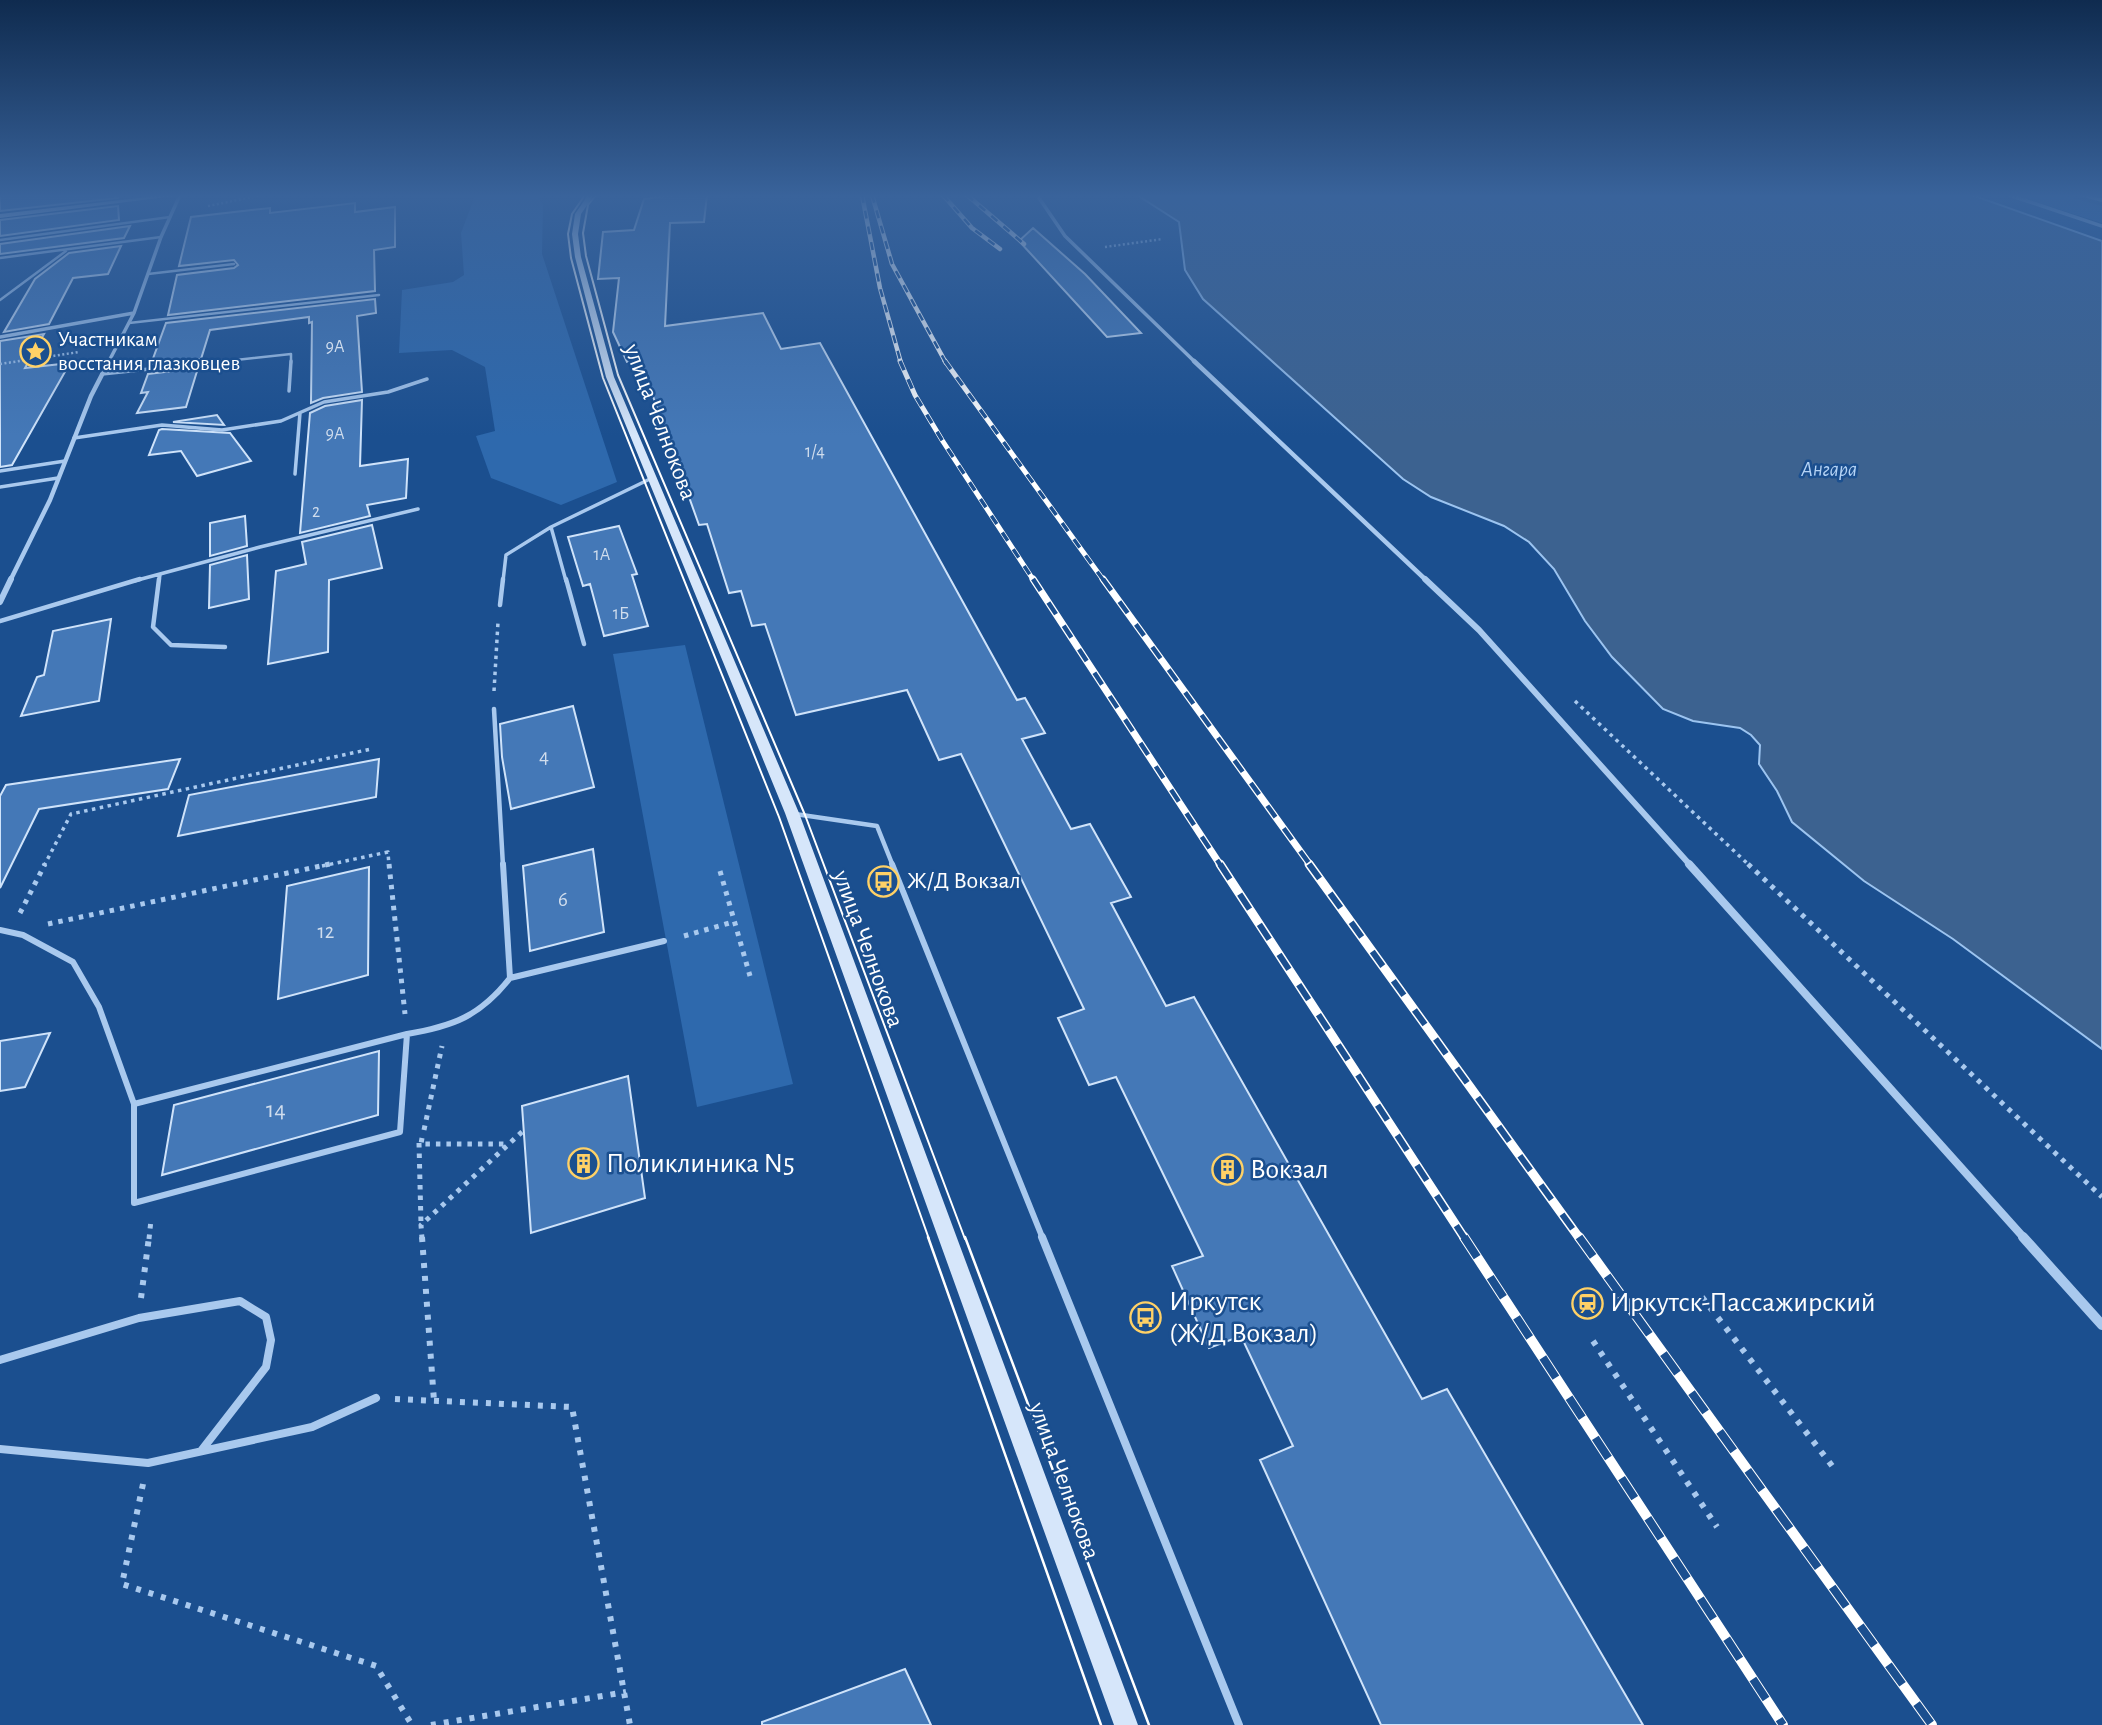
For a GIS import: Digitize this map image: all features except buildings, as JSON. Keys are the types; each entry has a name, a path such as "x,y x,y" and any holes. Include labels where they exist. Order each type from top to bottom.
{"street":[{"path":"0,602 58,478 102,374 134,313 147,276"},
{"name":"улица Челнокова","path":"583,276 610,377 792,813 1126,1725"},
{"path":"1104,276 1479,631 2102,1325"},
{"path":"0,337 134,313"}],"lane":[{"path":"0,300 33,276"},
{"path":"129,323 379,295"},
{"path":"102,374 291,354 289,391"},
{"path":"74,438 162,425 222,430 281,421 324,402 388,392 427,379"},
{"path":"295,474 300,413"},
{"path":"0,471 65,461"},
{"path":"0,487 58,478"},
{"path":"500,605 506,555 551,527 652,478"},
{"path":"0,621 48,605 315,532 418,509"},
{"path":"551,527 584,644"},
{"path":"160,575 153,627 171,645 225,647"},
{"path":"134,1104 407,1034 446,1029 474,1015 497,996 510,978 494,709"},
{"path":"792,813 877,826 1239,1725"},
{"path":"0,930 23,935 73,962 99,1007 134,1104 134,1203 400,1132 407,1034"},
{"path":"510,978 664,941"},
{"path":"0,1360 139,1318 240,1301 266,1317 271,1340 265,1367 201,1451"},
{"path":"0,1449 148,1463 312,1427 376,1398"}],"path":[{"path":"0,364 79,352"},
{"path":"494,709 500,605"},
{"path":"1574,701 2102,1197"},
{"path":"10,932 71,814 370,749"},
{"path":"10,932 388,852 407,1034"},
{"path":"720,872 750,976"},
{"path":"664,941 733,922"},
{"path":"434,1401 421,1225 421,1144 446,1029"},
{"path":"421,1225 524,1130"},
{"path":"382,1137 421,1144 509,1144"},
{"path":"1702,1297 1833,1467"},
{"path":"1594,1341 1717,1527"},
{"path":"376,1398 572,1407 630,1725"},
{"path":"148,1463 122,1584 376,1666 412,1725"},
{"path":"431,1725 626,1692"}],"shaded area":[{"path":"463,276 549,276 617,482 561,505 491,478 476,436 495,431 485,367 452,350 399,353 402,290 453,282"},
{"path":"685,645 793,1084 697,1107 613,654"}],"water":[{"name":"Ангара","path":"1188,276 2102,276 2102,1049 1953,939 1864,881 1792,822 1777,791 1759,764 1760,745 1751,735 1740,728 1693,721 1663,709 1612,657 1585,621 1554,569 1529,542 1504,526 1431,497 1403,479 1203,299"}],"tram line":[{"path":"576,276 603,378 779,817 929,1239"},
{"path":"591,276 618,375 805,815 965,1239"},
{"path":"928,1237 1101,1725"},
{"path":"965,1237 1149,1725"}],"railway":[{"path":"878,276 901,363"},
{"path":"898,276 946,363"},
{"path":"900,361 915,395 942,440 1034,581"},
{"path":"945,361 1104,581"},
{"path":"1033,579 1221,866"},
{"path":"1103,579 1311,866"},
{"path":"1220,864 1465,1239"},
{"path":"1309,864 1580,1239"},
{"path":"1464,1237 1783,1725"},
{"path":"1579,1237 1932,1725"}],"place":[{"name":"Участникам восстания глазковцев","path":"35,351"},
{"name":"Ж/Д Вокзал","path":"884,881"},
{"name":"Поликлиника N5","path":"583,1164"},
{"name":"Вокзал","path":"1227,1170"},
{"name":"Иркутск-Пассажирский","path":"1587,1303"},
{"name":"Иркутск (Ж/Д Вокзал)","path":"1146,1318"}]}
